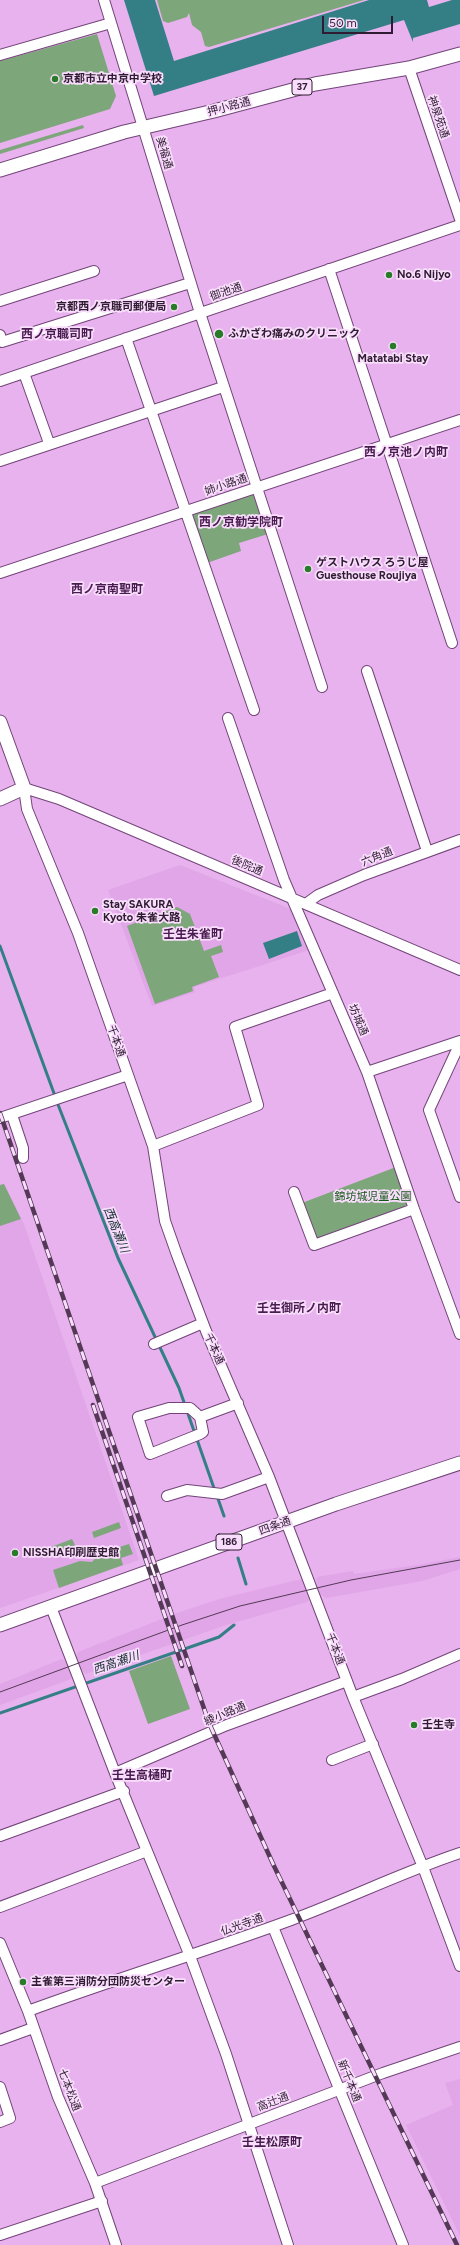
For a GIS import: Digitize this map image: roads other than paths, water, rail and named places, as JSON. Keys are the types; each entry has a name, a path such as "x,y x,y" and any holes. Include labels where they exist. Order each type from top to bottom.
{"main road":[{"name":"押小路通","path":"0,170 144,128 315,84 409,68 460,54"},
{"name":"千本通","path":"0,722 24,788"},
{"path":"0,799 24,788"},
{"name":"四条通","path":"0,1625 286,1522 460,1463"}],"street":[{"name":"美福通","path":"104,0 190,283 322,686"},
{"path":"0,55 111,23"},
{"name":"神泉苑通","path":"409,68 460,219"},
{"name":"御池通","path":"0,381 460,225"},
{"path":"329,269 452,642"},
{"path":"0,301 94,271"},
{"path":"0,335 2,342 190,283"},
{"path":"126,338 254,710"},
{"path":"24,373 49,444"},
{"path":"0,461 223,386"},
{"name":"姉小路通","path":"0,573 460,420"},
{"path":"367,672 427,852"},
{"name":"坊城通","path":"228,718 292,897 367,1072 414,1210 460,1334"},
{"name":"後院通","path":"24,788 59,799 307,903 460,970"},
{"name":"千本通","path":"24,788 27,809 78,933 153,1146 165,1221 203,1323 269,1477 347,1681 423,1867 460,1966"},
{"name":"六角通","path":"307,903 318,895 460,840"},
{"path":"153,1146 258,1105 235,1027 333,993"},
{"path":"367,1072 460,1042"},
{"path":"460,1042 430,1110 460,1197"},
{"path":"0,1118 56,1101 128,1075"},
{"path":"12,1115 23,1148 23,1158"},
{"path":"294,1192 314,1245 414,1210"},
{"path":"159,1342 203,1323"},
{"path":"200,1417 238,1403"},
{"path":"169,1408 186,1408 200,1417 203,1432 150,1454 138,1417 169,1408"},
{"path":"167,1496 187,1490 222,1494 269,1477"},
{"path":"51,1607 115,1773 124,1791 190,1956 249,2124 288,2245"},
{"path":"353,1696 402,1680 460,1654"},
{"name":"綾小路通","path":"115,1773 240,1720 347,1681"},
{"path":"332,1760 373,1744"},
{"path":"0,1836 124,1791"},
{"path":"0,1907 147,1851"},
{"name":"仏光寺通","path":"28,2012 107,1982 190,1956 273,1927 460,1853"},
{"name":"新千本通","path":"273,1927 403,2245"},
{"name":"七本松通","path":"0,1943 28,2012 58,2098 102,2201 116,2245"},
{"path":"0,2040 33,2028"},
{"name":"高辻通","path":"95,2183 383,2073 460,2047"},
{"path":"0,2087 10,2118 0,2122"},
{"path":"0,2236 102,2201"}],"waterway":[{"name":"西高瀬川","path":"0,946 55,1096"},
{"name":"西高瀬川","path":"57,1102 118,1258 179,1388 215,1491"},
{"name":"西高瀬川","path":"217,1496 224,1516"},
{"name":"西高瀬川","path":"238,1558 246,1584"},
{"name":"西高瀬川","path":"0,1713 219,1637 234,1625"}],"tram line":[{"path":"0,1692 182,1625 240,1606 351,1580 460,1560"}],"railway":[{"path":"0,1113 209,1723 274,1866 457,2245"},
{"path":"93,1405 182,1666"}],"place":[{"name":"京都市立中京中学校","path":"55,79"},
{"name":"No.6 Nijyo","path":"389,275"},
{"name":"京都西ノ京職司郵便局","path":"174,307"},
{"name":"ふかざわ痛みのクリニック","path":"219,334"},
{"name":"Matatabi Stay","path":"393,346"},
{"name":"ゲストハウス ろうじ屋 Guesthouse Roujiya","path":"308,569"},
{"name":"Stay SAKURA Kyoto 朱雀大路","path":"95,911"},
{"name":"NISSHA印刷歴史館","path":"15,1553"},
{"name":"壬生寺","path":"414,1725"},
{"name":"主雀第三消防分団防災センター","path":"23,1982"}],"district":[{"name":"西ノ京職司町","path":"57,334"},
{"name":"西ノ京池ノ内町","path":"406,452"},
{"name":"西ノ京勧学院町","path":"241,522"},
{"name":"西ノ京南聖町","path":"107,589"},
{"name":"壬生朱雀町","path":"193,934"},
{"name":"壬生御所ノ内町","path":"299,1308"},
{"name":"壬生高樋町","path":"142,1775"},
{"name":"壬生松原町","path":"272,2142"}],"park label":[{"name":"錦坊城児童公園","path":"373,1197"}]}
